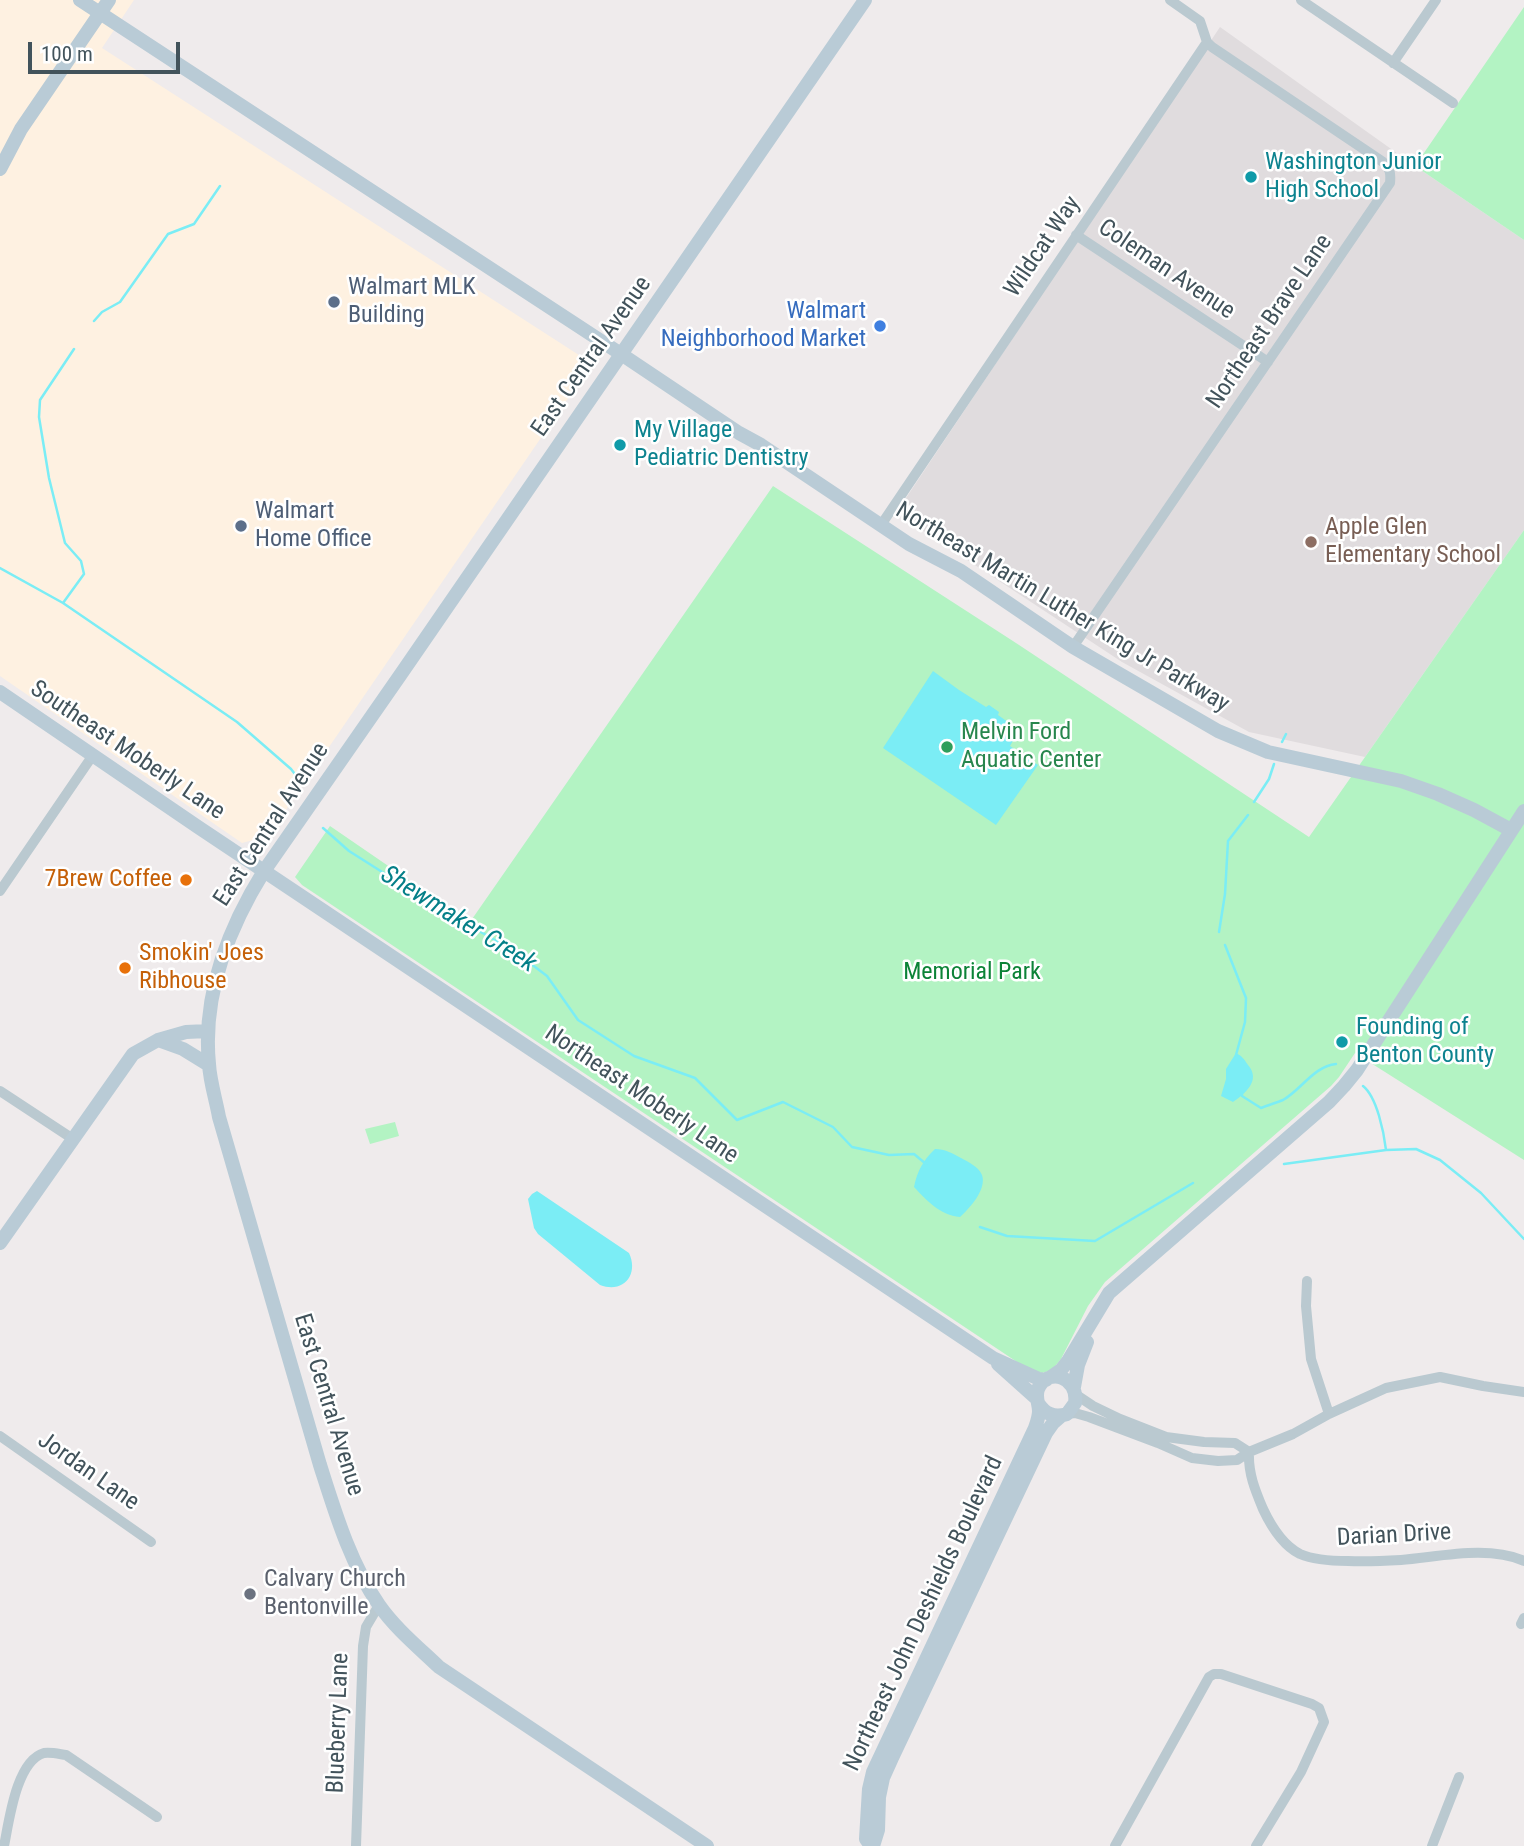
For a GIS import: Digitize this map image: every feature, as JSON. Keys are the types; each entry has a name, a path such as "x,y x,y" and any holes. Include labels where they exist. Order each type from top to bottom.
{"street":[{"name":"Northeast Martin Luther King Jr Parkway","path":"80,0 909,544 961,571 1073,647 1218,731 1268,752 1401,781 1474,810 1511,830"},
{"path":"0,169 21,129 109,0"},
{"name":"East Central Avenue","path":"707,1846 439,1667 401,1632 362,1578 335,1510 219,1117 209,1065 209,1012 226,943 245,901 264,871 865,0"},
{"path":"1170,0 1200,21 1206,42"},
{"path":"1301,0 1453,103"},
{"path":"1393,63 1436,0"},
{"name":"Wildcat Way","path":"881,525 1206,42"},
{"name":"Northeast Brave Lane","path":"1073,647 1390,183 1389,167 1383,162 1206,42"},
{"name":"Coleman Avenue","path":"1076,235 1268,362"},
{"name":"Southeast Moberly Lane","path":"0,692 264,871"},
{"path":"0,891 93,755"},
{"path":"1524,811 1357,1070 1344,1086 1109,1293 1068,1361 1039,1387 1037,1400 1043,1411 1049,1415 1076,1413 1192,1458 1218,1461 1237,1460 1248,1452 1293,1434 1385,1388 1440,1377 1524,1392"},
{"name":"Northeast Moberly Lane","path":"264,871 993,1358 1039,1378 1049,1379"},
{"path":"0,1243 133,1054 158,1040 186,1032 208,1031"},
{"path":"158,1040 183,1049 209,1065"},
{"path":"0,1091 72,1139"},
{"path":"1307,1281 1306,1306 1311,1359 1329,1414"},
{"path":"1064,1415 1075,1403 1078,1365 1093,1320"},
{"name":"Northeast Moberly Lane","path":"993,1358 1037,1400"},
{"path":"1049,1379 1063,1378 1093,1406 1166,1437 1235,1443 1248,1452"},
{"name":"Northeast John Deshields Boulevard","path":"1037,1400 1039,1413 1035,1428 873,1772 869,1789 866,1839 872,1846 878,1830 879,1797 883,1778 1046,1433 1053,1423 1064,1415"},
{"name":"Jordan Lane","path":"0,1436 151,1542"},
{"name":"Darian Drive","path":"1248,1452 1252,1484 1270,1523 1286,1544 1301,1554 1329,1561 1365,1562 1475,1553 1524,1561"},
{"name":"Blueberry Lane","path":"356,1846 363,1646 366,1627 379,1605"},
{"path":"1115,1846 1209,1677 1214,1674 1312,1704 1319,1708 1324,1722 1301,1772 1256,1846"},
{"path":"4,1846 17,1785 28,1767 43,1754 66,1755 157,1817"},
{"path":"1432,1846 1459,1777"}],"shaded area":[{"name":"Walmart Home Office","path":"0,0 134,0 102,48 582,357 584,375 268,836 242,843 0,676"},
{"path":"1220,27 1524,240 1524,530 1365,757 1249,732 1122,662 896,513"}],"green space":[{"path":"1524,7 1524,240 1415,166"},
{"name":"Memorial Park","path":"773,486 1309,837 1524,530 1524,1160 1355,1053 1331,1086 1105,1282 1088,1306 1061,1359 1052,1370 1042,1373 1029,1370 302,885 295,877 330,826 470,922"},
{"path":"395,1122 399,1136 370,1144 365,1129"}],"water":[{"name":"Melvin Ford Aquatic Center","path":"933,671 986,707 989,705 999,712 998,715 1019,730 1010,746 1038,765 996,825 883,748"},
{"path":"1236,1053 1245,1061 1253,1076 1247,1090 1233,1102 1221,1096 1226,1069"},
{"path":"935,1149 967,1161 982,1175 980,1192 960,1217 940,1210 914,1187 921,1166"},
{"path":"537,1191 629,1253 632,1268 627,1280 616,1287 600,1285 538,1234 534,1228 528,1199"}],"waterway":[{"path":"94,321 102,312 120,302 168,234 194,224 220,186"},
{"path":"63,603 84,574 81,561 65,543 49,478 39,417 40,400 74,349"},
{"name":"Shewmaker Creek","path":"0,568 63,603 237,722 291,769 301,782"},
{"path":"1282,742 1286,734"},
{"path":"1254,802 1269,779 1274,764"},
{"path":"1219,932 1225,894 1228,841 1248,815"},
{"name":"Shewmaker Creek","path":"323,828 349,851 514,951 547,976 578,1020 634,1056 695,1078 737,1120 783,1102 833,1127 852,1147 889,1155 914,1154 926,1164"},
{"path":"1225,945 1246,998 1245,1022 1236,1055"},
{"path":"1242,1093 1242,1096 1261,1108 1290,1096 1321,1069 1336,1064"},
{"path":"1363,1086 1376,1107 1386,1150"},
{"name":"Shewmaker Creek","path":"1284,1164 1386,1150 1416,1149 1440,1160 1481,1193 1524,1239"},
{"name":"Shewmaker Creek","path":"980,1227 1007,1236 1095,1241 1193,1183"}],"place":[{"name":"Washington Junior High School","path":"1251,177"},
{"name":"Walmart MLK Building","path":"334,302"},
{"name":"Walmart Neighborhood Market","path":"880,326"},
{"name":"My Village Pediatric Dentistry","path":"620,445"},
{"name":"Walmart Home Office","path":"241,526"},
{"name":"Apple Glen Elementary School","path":"1311,542"},
{"name":"Melvin Ford Aquatic Center","path":"947,747"},
{"name":"7Brew Coffee","path":"186,880"},
{"name":"Smokin' Joes Ribhouse","path":"125,968"},
{"name":"Founding of Benton County","path":"1342,1042"},
{"name":"Calvary Church Bentonville","path":"250,1594"}]}
